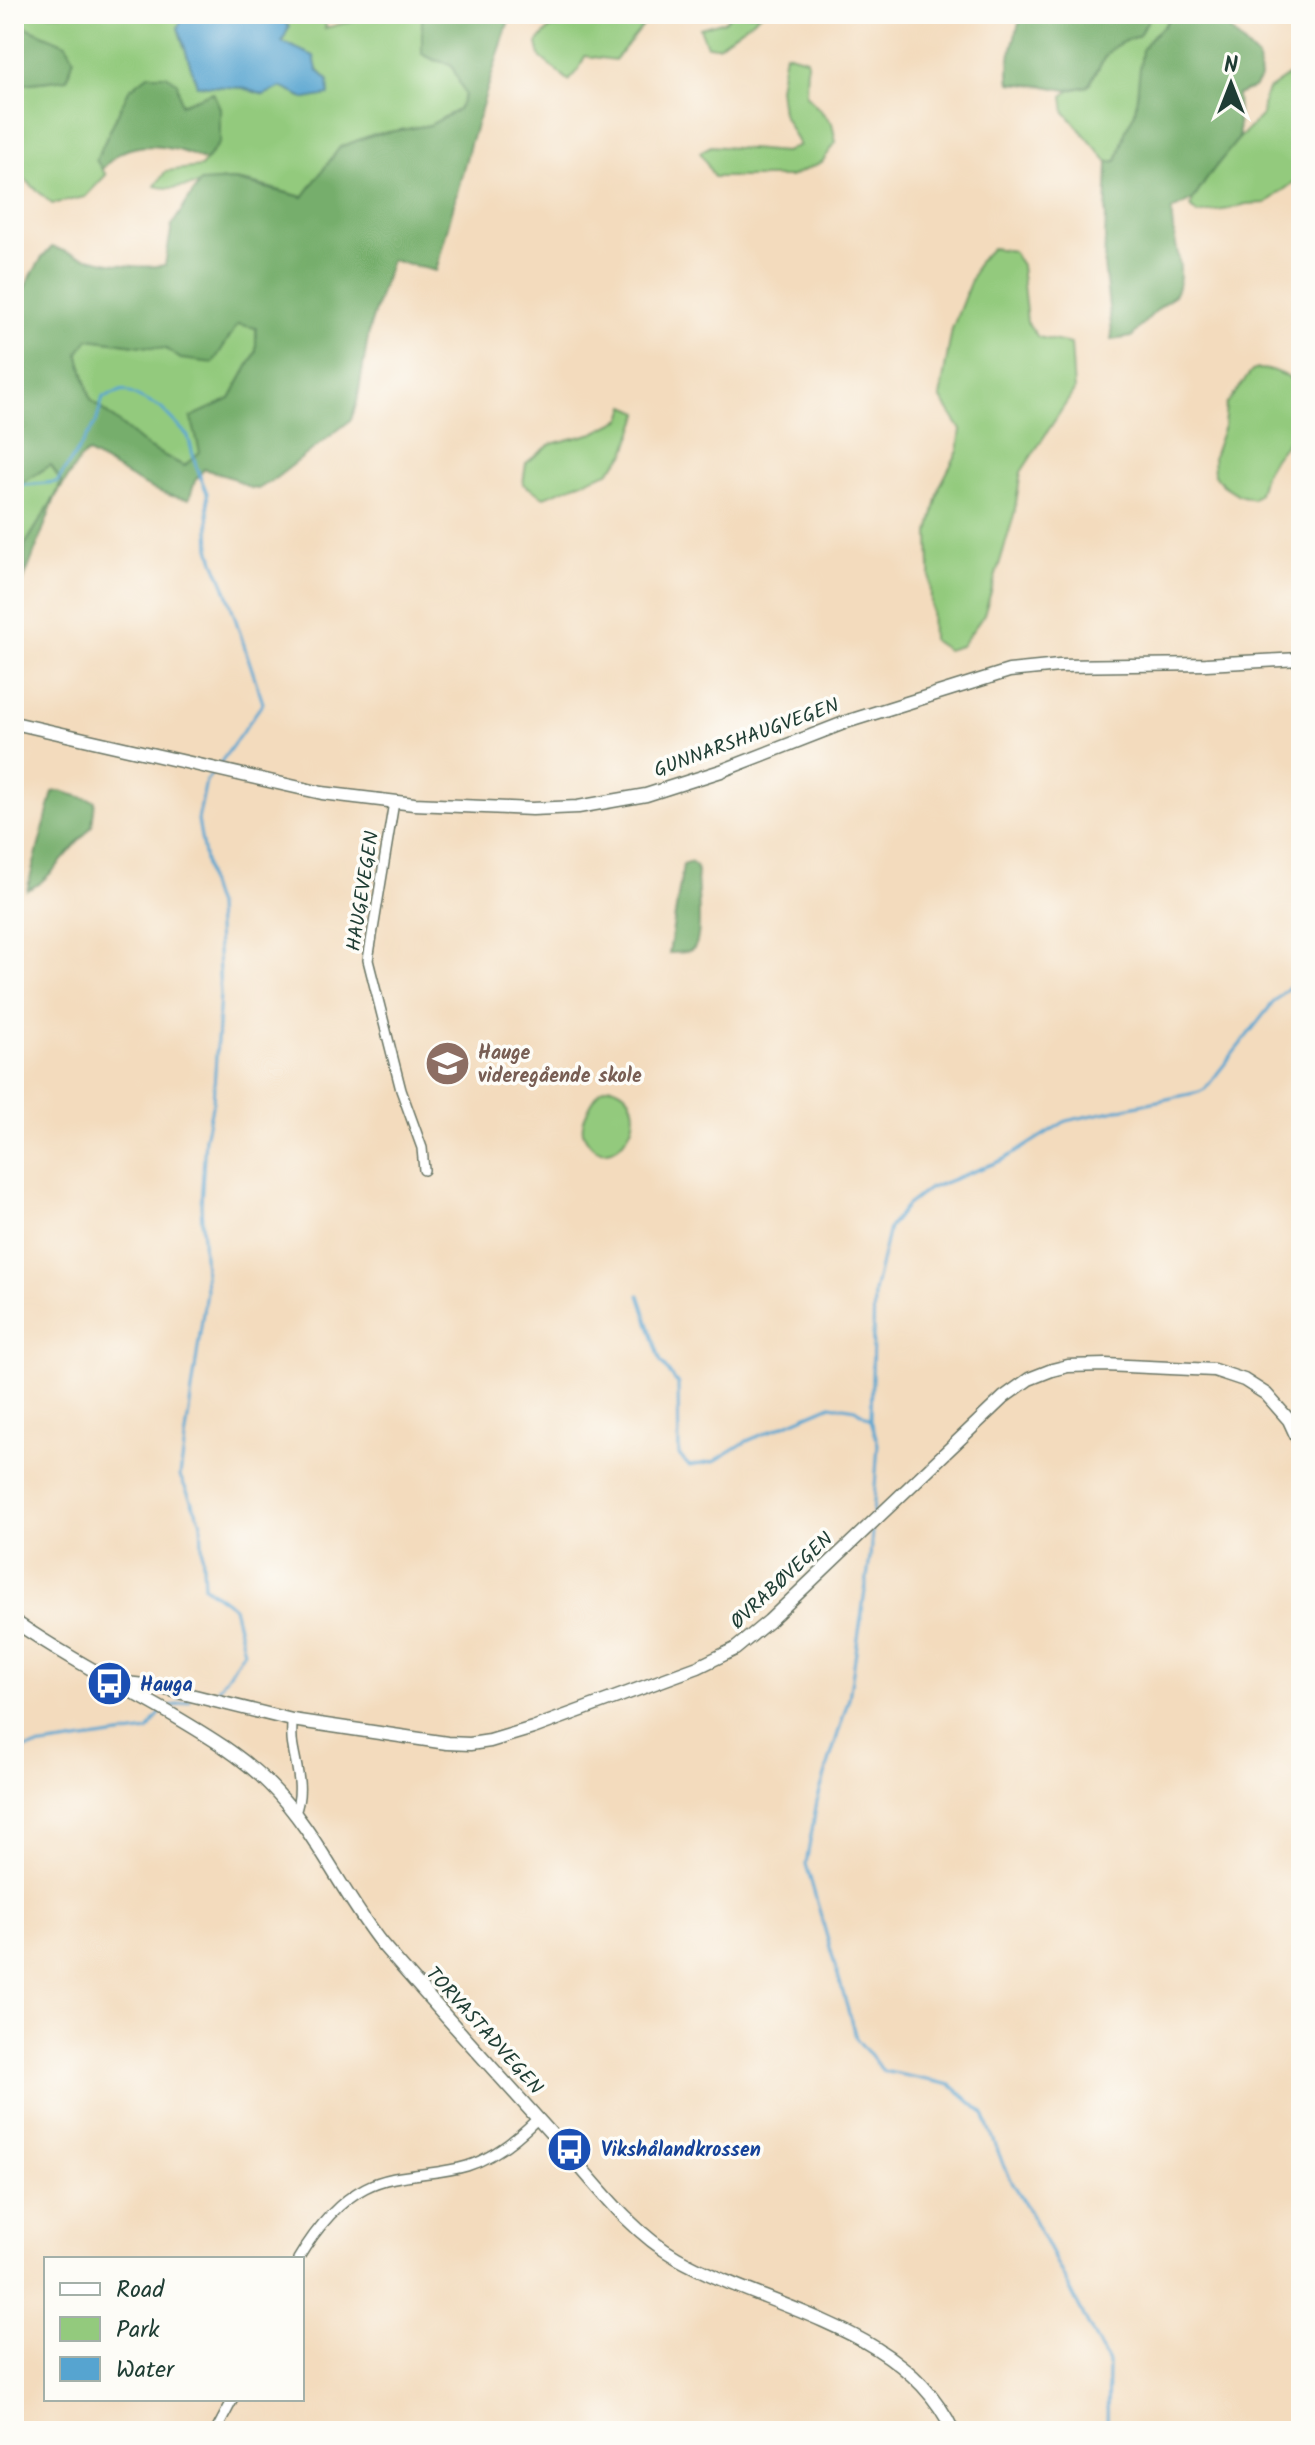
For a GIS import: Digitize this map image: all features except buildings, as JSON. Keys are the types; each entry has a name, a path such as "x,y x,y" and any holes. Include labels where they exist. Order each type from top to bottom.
{"main road":[{"name":"GUNNARSHAUGVEGEN","path":"14,723 322,793 394,802 532,809 591,805 646,795 849,721 1009,671 1059,666 1301,659"},
{"name":"ØVRABØVEGEN","path":"116,1682 154,1686 292,1720 447,1743 477,1743 533,1728 663,1682 713,1661 741,1645 1004,1397 1029,1379 1052,1370 1105,1365 1204,1368 1225,1372 1253,1385 1274,1402 1289,1420 1301,1446"},
{"name":"TORVASTADVEGEN","path":"14,1621 199,1730 236,1755 270,1784 295,1813 372,1932 624,2216 660,2247 705,2271 876,2348 920,2383 938,2404 953,2431"}],"street":[{"name":"HAUGEVEGEN","path":"394,802 368,960 401,1090 422,1148 424,1170"},
{"path":"292,1720 292,1743 301,1790 295,1813"},
{"path":"299,2257 335,2210 366,2187 465,2166 484,2159 506,2148 537,2119"},
{"path":"216,2431 232,2401"}],"green space":[{"path":"14,14 185,14 178,28 197,85 243,88 264,95 281,87 306,99 328,80 317,69 313,56 281,42 289,27 278,14 328,14 325,28 367,17 366,14 422,14 422,54 451,63 466,95 458,110 430,125 372,135 340,147 303,197 238,181 172,188 155,186 166,171 201,167 220,142 220,108 96,160 106,175 85,197 52,204 14,169 14,85 67,79 24,26 14,19"},
{"path":"422,14 511,14 470,144 436,271 391,260 370,326 351,420 258,489 204,469 195,481 189,499 162,493 88,453 80,459 56,496 20,590 14,599 14,587 25,573 25,545 61,482 51,465 14,488 14,313 41,259 52,247 124,265 165,265 172,225 200,182 234,180 303,197 340,147 372,135 430,125 458,110 465,95 451,64 422,54","holes":["238,324 256,328 256,352 230,399 191,417 200,452 184,466 149,448 91,400 78,353 89,339 166,349 181,359 213,363"]},
{"path":"590,14 650,14 615,60 585,56 569,81 540,57 537,43 550,28 585,22"},
{"path":"731,14 761,14 718,46 707,46 700,28 725,21"},
{"path":"1022,14 1152,14 1138,36 1118,44 1107,54 1088,86 1067,90 1010,83 1010,57"},
{"path":"1152,14 1171,14 1165,25 1150,38 1135,112 1117,161 1108,162 1065,112 1063,96 1071,90 1088,86 1107,54 1118,44 1138,36"},
{"path":"1171,14 1218,14 1258,58 1260,79 1254,88 1237,95 1239,138 1193,200 1172,210 1180,272 1176,292 1132,337 1111,340 1104,265 1108,162 1117,161 1135,112 1142,50"},
{"path":"14,19 66,44 74,58 67,79 14,85"},
{"path":"785,53 807,59 806,95 832,123 836,142 822,162 790,177 714,177 700,152 711,146 785,152 799,145 782,113 779,88"},
{"path":"1301,67 1301,177 1266,203 1197,214 1191,207 1193,200 1223,155 1262,115 1268,90"},
{"path":"148,75 166,75 177,82 181,104 213,92 220,108 220,142 205,161 176,150 153,146 122,152 102,169 96,160 129,90"},
{"path":"992,248 1013,251 1021,265 1027,322 1038,337 1071,344 1074,391 1021,472 1014,515 984,615 961,646 947,650 932,640 929,533 940,486 958,451 961,430 940,397 952,329 978,262"},
{"path":"237,324 256,328 256,352 200,453 184,466 149,448 91,400 78,352 89,339 166,349 181,359"},
{"path":"1258,369 1289,377 1301,399 1301,424 1274,458 1264,475 1259,493 1253,499 1223,485 1214,474 1213,457 1224,426 1226,405 1252,371"},
{"path":"626,406 640,412 625,454 608,472 544,497 523,484 526,463 551,444 594,433 622,419"},
{"path":"51,465 61,482 25,545 25,574 14,587 14,488"},
{"path":"60,791 95,801 92,826 53,871 27,890 53,792"},
{"path":"690,862 696,866 697,872 697,943 689,951 669,953 683,865"},
{"path":"612,1086 627,1095 633,1108 633,1122 627,1136 618,1146 607,1151 595,1148 584,1135 583,1124 598,1094 603,1088"}],"water":[{"path":"185,14 278,14 289,27 282,42 314,56 317,70 328,80 329,95 306,99 281,87 264,95 243,88 197,85 178,27"}],"waterway":[{"path":"14,486 57,482 96,423 103,397 124,390 161,408 188,436 207,493 210,548 263,703 218,766"},
{"path":"209,1694 216,1692 244,1651 233,1607 204,1586 201,1522 180,1476 206,1291 201,1205 205,1138 213,1102 220,995 216,906 209,885 198,820 206,781 213,772"},
{"path":"873,1515 878,1444 871,1420 874,1292 889,1228 906,1206 928,1189 1003,1160 1066,1121 1205,1089 1272,1004 1301,975"},
{"path":"639,1295 661,1362 678,1384 679,1455 689,1466 713,1462 747,1441 831,1405 856,1409 871,1420"},
{"path":"872,1531 849,1698 817,1801 806,1864 856,2038 883,2071 951,2085 984,2114 1004,2167 1108,2363 1107,2431"},
{"path":"171,1707 190,1701"},
{"path":"14,1750 148,1731 161,1712"},
{"path":"1294,2431 1301,2429"}],"place":[{"name":"Hauge videregående skole","path":"447,1063"},
{"name":"Hauga","path":"109,1684"},
{"name":"Vikshålandkrossen","path":"570,2149"}]}
